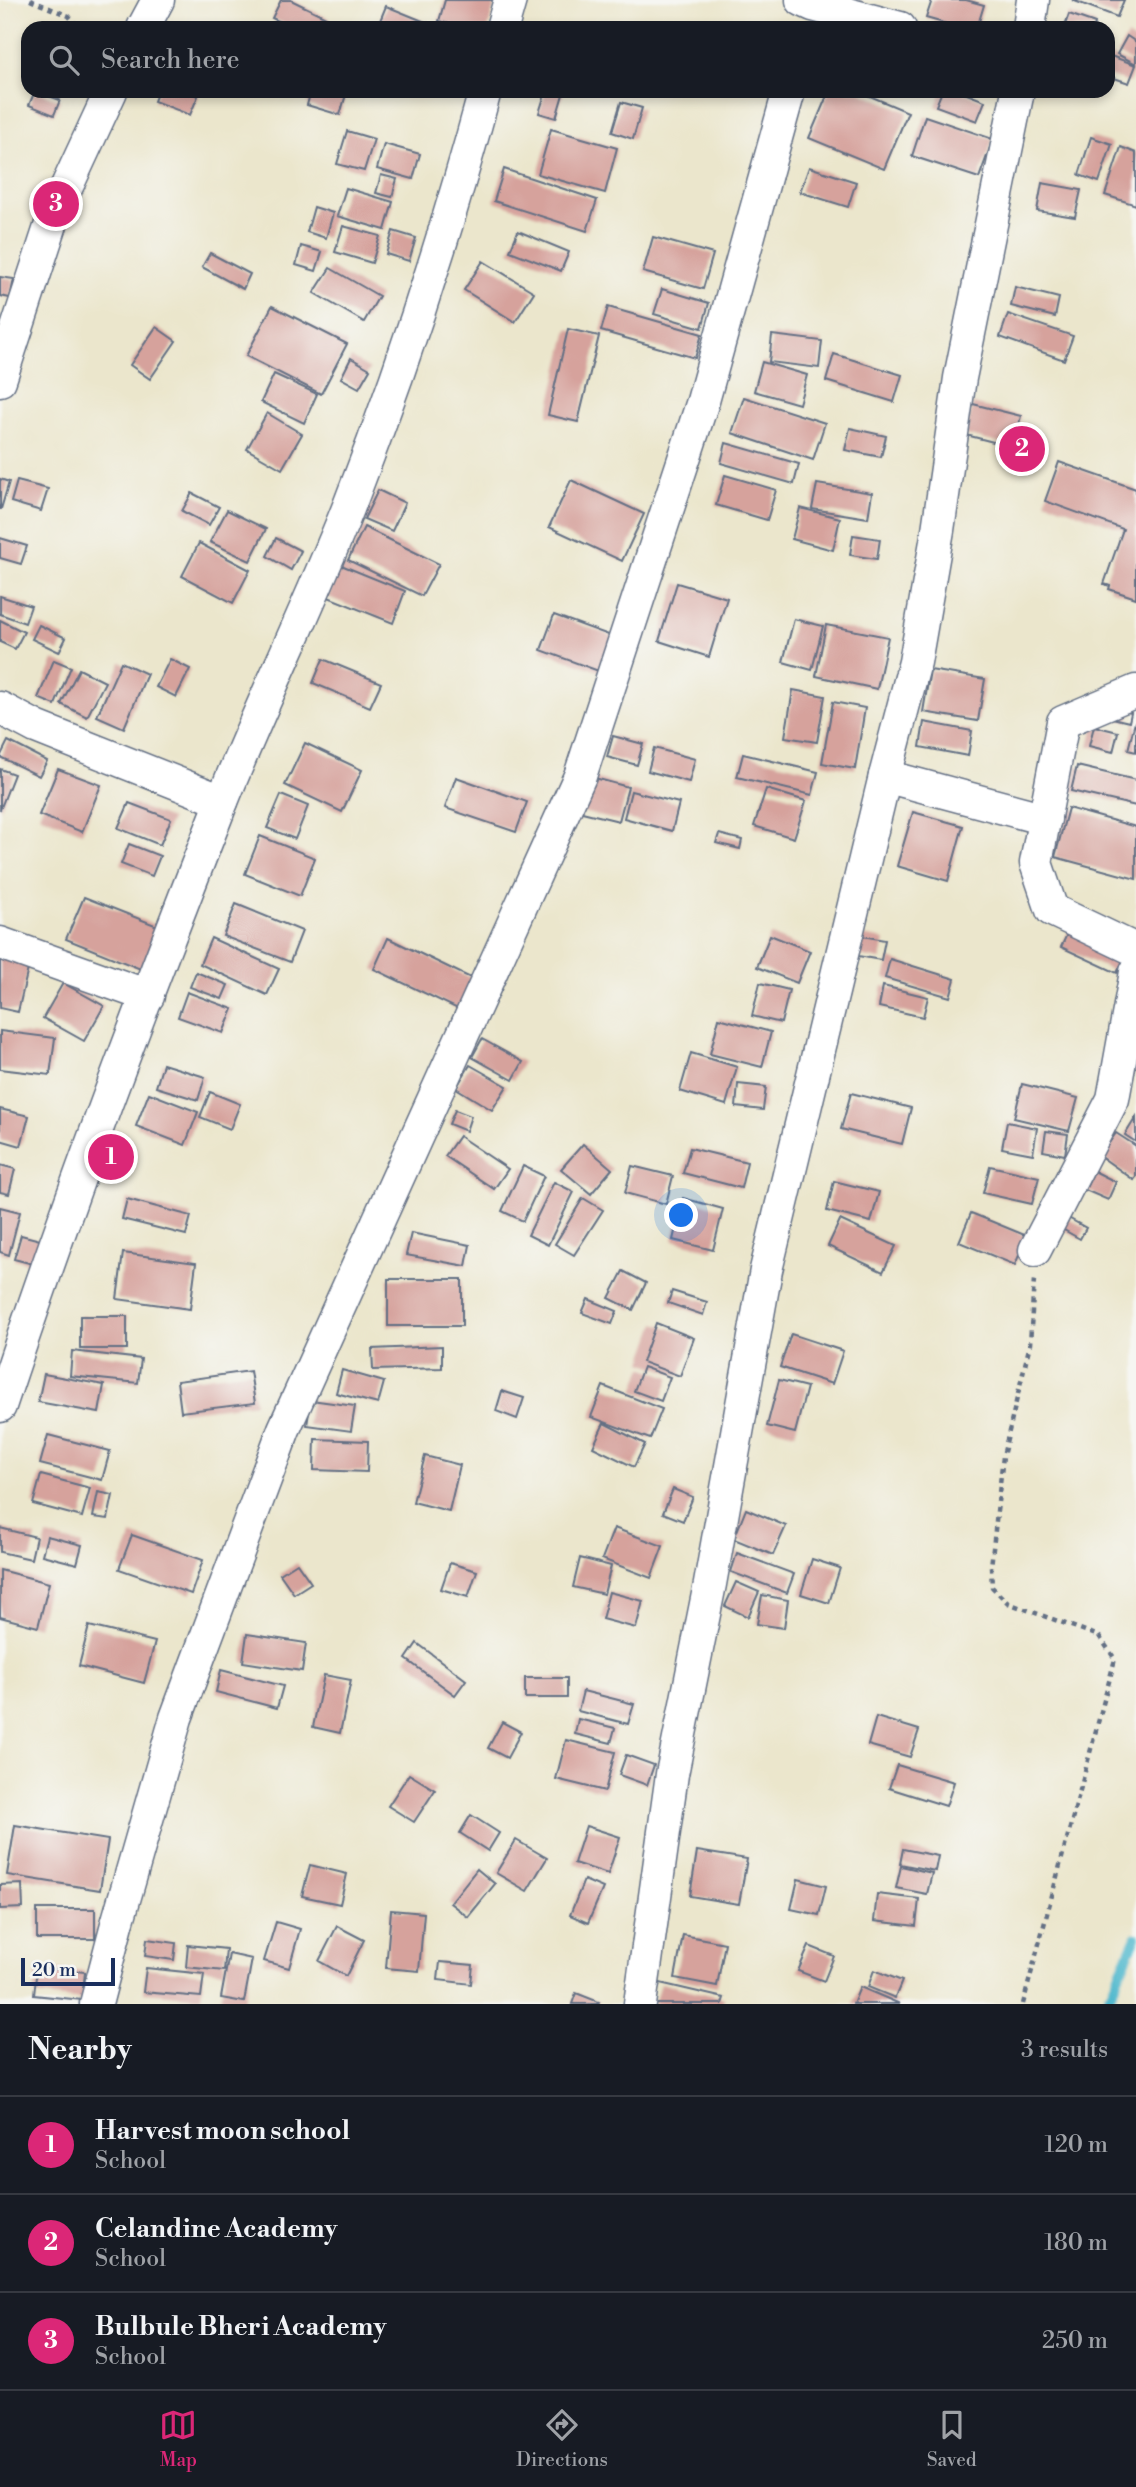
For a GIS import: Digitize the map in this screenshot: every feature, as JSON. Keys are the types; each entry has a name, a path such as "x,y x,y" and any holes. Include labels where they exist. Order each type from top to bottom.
{"street":[{"path":"148,21 158,0"},
{"path":"504,21 510,0"},
{"path":"1030,21 1033,0"},
{"path":"818,9 870,21"},
{"path":"0,380 55,212 108,98"},
{"path":"0,1406 50,1254 222,801 348,507 404,354 455,201 483,98"},
{"path":"96,2004 176,1718 284,1429 580,776 703,401 787,98"},
{"path":"640,2004 672,1774 710,1584 765,1270 915,662 960,378 1017,98"},
{"path":"1136,691 1063,722 1036,863 1052,910 1136,950"},
{"path":"0,708 36,727 222,801"},
{"path":"885,776 1045,819"},
{"path":"0,943 148,996"},
{"path":"1035,1251 1113,1099 1136,972"}],"path":[{"path":"30,0 69,16 73,21"},
{"path":"1023,2004 1115,1660 1099,1636 1008,1603 992,1587 991,1567 1003,1456 1030,1344 1035,1251"}],"building":[{"path":"281,0 291,0 330,19 278,21 272,18"},
{"path":"445,0 496,0 490,21 439,21"},
{"path":"932,0 966,0 984,5 979,21 936,21 926,18"},
{"path":"1072,0 1124,0 1117,17"},
{"path":"386,6 423,21 380,21"},
{"path":"1069,14 1089,21 1066,21"},
{"path":"1127,36 1136,42 1136,64 1117,54"},
{"path":"1115,58 1136,65 1129,83 1115,78"},
{"path":"32,98 60,100 54,115 29,105"},
{"path":"155,98 197,98 190,115 154,101"},
{"path":"309,98 345,98 340,115 307,105"},
{"path":"544,98 562,98 556,118 539,113"},
{"path":"826,98 875,98 908,112 884,169 809,138"},
{"path":"939,98 977,98 985,101 977,121 936,106"},
{"path":"621,102 642,108 633,139 612,132"},
{"path":"925,116 993,139 979,178 912,156"},
{"path":"551,129 617,148 605,193 538,174"},
{"path":"347,131 374,139 364,171 337,164"},
{"path":"1091,137 1112,144 1099,182 1079,175"},
{"path":"384,144 420,154 413,179 377,169"},
{"path":"1121,147 1136,153 1136,205 1105,195"},
{"path":"809,167 856,182 848,207 800,192"},
{"path":"504,169 597,200 587,231 494,201"},
{"path":"381,175 397,179 392,197 376,193"},
{"path":"1042,183 1081,190 1075,217 1037,211"},
{"path":"346,188 393,202 385,230 337,216"},
{"path":"314,207 333,213 326,238 307,232"},
{"path":"343,226 380,236 372,263 335,252"},
{"path":"393,231 416,238 409,261 386,254"},
{"path":"518,231 569,252 561,271 510,251"},
{"path":"653,237 713,254 703,289 643,272"},
{"path":"301,246 322,252 316,271 296,265"},
{"path":"210,253 250,274 243,289 202,267"},
{"path":"483,261 534,292 515,322 464,290"},
{"path":"330,268 379,296 364,322 314,293"},
{"path":"0,277 14,279 10,298 0,296"},
{"path":"1015,287 1059,298 1055,317 1011,306"},
{"path":"662,289 709,303 702,328 654,314"},
{"path":"272,306 347,344 321,394 246,356"},
{"path":"608,307 702,334 695,358 601,331"},
{"path":"1008,314 1073,336 1064,360 1000,337"},
{"path":"156,327 176,341 150,379 130,365"},
{"path":"568,329 599,336 578,422 548,415"},
{"path":"772,335 822,341 819,368 769,362"},
{"path":"834,354 902,375 894,402 826,381"},
{"path":"351,358 370,369 359,388 341,378"},
{"path":"762,362 807,375 799,404 754,391"},
{"path":"274,374 317,394 304,423 261,402"},
{"path":"744,397 825,423 813,460 732,433"},
{"path":"973,404 1021,416 1013,447 966,435"},
{"path":"267,413 302,434 282,469 247,449"},
{"path":"850,428 886,436 881,457 845,450"},
{"path":"726,443 799,464 794,484 721,463"},
{"path":"1059,462 1136,489 1136,598 1109,589 1110,586 1104,584 1123,529 1045,501"},
{"path":"725,475 776,490 767,520 716,505"},
{"path":"0,479 9,482 1,509 0,509"},
{"path":"571,480 644,514 622,561 549,527"},
{"path":"17,481 48,489 41,511 11,502"},
{"path":"817,484 872,493 868,518 812,509"},
{"path":"378,490 405,503 392,531 364,519"},
{"path":"192,493 219,507 209,525 182,511"},
{"path":"800,508 840,518 833,550 792,539"},
{"path":"227,510 266,529 250,561 210,542"},
{"path":"364,527 439,564 422,596 348,560"},
{"path":"853,535 880,539 877,559 850,555"},
{"path":"0,538 27,546 21,564 0,558"},
{"path":"276,538 301,551 291,570 267,556"},
{"path":"199,543 250,570 233,603 182,576"},
{"path":"341,565 405,591 393,623 328,597"},
{"path":"677,583 727,598 709,657 659,641"},
{"path":"0,596 31,606 25,623 0,614"},
{"path":"554,615 617,638 604,673 541,650"},
{"path":"794,619 823,626 812,670 783,662"},
{"path":"0,620 24,632 15,649 0,642"},
{"path":"39,625 66,638 59,652 32,639"},
{"path":"826,625 888,637 877,689 816,676"},
{"path":"170,659 190,669 176,697 156,687"},
{"path":"323,659 381,683 370,707 313,683"},
{"path":"54,660 71,667 55,705 38,698"},
{"path":"121,662 147,674 124,728 97,716"},
{"path":"79,669 105,682 87,717 61,704"},
{"path":"930,670 985,679 978,721 923,712"},
{"path":"793,690 825,696 817,742 785,737"},
{"path":"833,702 865,708 855,769 822,763"},
{"path":"1110,708 1131,713 1129,722 1108,717"},
{"path":"924,722 972,731 968,756 920,747"},
{"path":"1136,722 1136,752 1128,750"},
{"path":"1094,726 1118,732 1113,752 1089,746"},
{"path":"613,736 643,744 637,765 607,757"},
{"path":"8,741 47,761 39,776 0,757"},
{"path":"305,743 362,770 342,812 285,785"},
{"path":"654,748 695,759 689,782 648,771"},
{"path":"743,754 818,772 812,795 737,777"},
{"path":"1077,766 1136,780 1136,806 1071,791"},
{"path":"0,769 14,774 0,810"},
{"path":"58,769 101,785 82,832 39,815"},
{"path":"456,777 527,802 516,832 445,808"},
{"path":"591,777 628,787 619,821 582,812"},
{"path":"766,789 806,801 794,838 754,826"},
{"path":"631,791 679,803 672,831 624,818"},
{"path":"281,795 308,806 295,839 267,828"},
{"path":"129,803 171,819 160,845 118,828"},
{"path":"1068,808 1136,827 1136,879 1055,857"},
{"path":"913,812 963,826 948,881 897,866"},
{"path":"719,834 742,840 740,849 716,843"},
{"path":"260,836 315,858 300,896 245,874"},
{"path":"129,844 160,856 152,876 121,864"},
{"path":"84,897 160,927 143,970 66,939"},
{"path":"236,904 302,931 290,962 223,936"},
{"path":"1069,930 1125,956 1117,973 1061,947"},
{"path":"770,935 810,951 797,983 757,967"},
{"path":"862,936 885,940 881,960 858,956"},
{"path":"211,938 279,969 267,995 200,964"},
{"path":"388,938 477,981 462,1011 374,969"},
{"path":"0,953 30,960 18,1012 0,1008"},
{"path":"890,959 955,979 950,997 885,978"},
{"path":"196,972 228,985 222,999 190,987"},
{"path":"63,983 104,1006 84,1041 43,1018"},
{"path":"760,983 789,990 781,1023 752,1016"},
{"path":"883,986 928,997 923,1017 879,1007"},
{"path":"187,992 233,1009 223,1033 178,1017"},
{"path":"719,1018 771,1032 762,1067 710,1054"},
{"path":"0,1031 55,1038 50,1075 0,1069"},
{"path":"482,1039 523,1062 513,1080 472,1057"},
{"path":"691,1053 737,1067 726,1105 680,1091"},
{"path":"163,1064 205,1077 198,1100 156,1087"},
{"path":"470,1065 507,1086 492,1110 456,1088"},
{"path":"738,1084 766,1087 763,1110 736,1107"},
{"path":"1022,1084 1078,1098 1069,1131 1014,1118"},
{"path":"210,1092 240,1104 230,1129 200,1117"},
{"path":"149,1093 198,1112 185,1145 136,1126"},
{"path":"851,1093 911,1108 902,1144 841,1129"},
{"path":"0,1109 29,1116 21,1146 0,1140"},
{"path":"455,1110 471,1116 466,1131 449,1124"},
{"path":"1136,1117 1136,1142 1125,1135"},
{"path":"1007,1122 1037,1128 1033,1154 1002,1148"},
{"path":"1046,1131 1068,1134 1065,1155 1043,1151"},
{"path":"1116,1133 1136,1146 1134,1180 1100,1156"},
{"path":"459,1136 508,1169 494,1189 445,1156"},
{"path":"583,1144 612,1169 591,1194 561,1169"},
{"path":"690,1148 747,1162 741,1188 683,1173"},
{"path":"0,1165 15,1169 9,1194 0,1192"},
{"path":"523,1166 544,1176 523,1221 502,1211"},
{"path":"632,1166 673,1176 666,1204 625,1193"},
{"path":"990,1166 1039,1177 1032,1204 983,1193"},
{"path":"1094,1171 1116,1182 1108,1200 1085,1190"},
{"path":"834,1181 879,1192 871,1222 827,1211"},
{"path":"554,1182 574,1192 548,1245 528,1235"},
{"path":"583,1198 603,1210 574,1255 555,1244"},
{"path":"683,1198 723,1209 713,1250 673,1240"},
{"path":"127,1199 191,1216 186,1235 122,1219"},
{"path":"0,1207 20,1212 9,1255 0,1252"},
{"path":"971,1213 1027,1236 1015,1265 959,1242"},
{"path":"1063,1215 1086,1228 1080,1239 1057,1226"},
{"path":"840,1220 896,1246 883,1272 828,1246"},
{"path":"411,1233 470,1245 466,1266 406,1255"},
{"path":"21,1235 40,1240 33,1264 14,1259"},
{"path":"123,1253 196,1263 190,1309 117,1299"},
{"path":"623,1271 646,1283 633,1310 609,1298"},
{"path":"388,1279 462,1279 462,1326 388,1326"},
{"path":"672,1291 707,1302 703,1315 668,1303"},
{"path":"588,1299 617,1311 612,1324 582,1313"},
{"path":"80,1316 127,1316 127,1349 80,1349"},
{"path":"656,1323 694,1338 680,1376 642,1362"},
{"path":"791,1334 843,1351 832,1384 780,1367"},
{"path":"442,1346 442,1368 373,1370 372,1349"},
{"path":"72,1351 141,1359 138,1383 70,1376"},
{"path":"643,1367 670,1377 661,1401 634,1391"},
{"path":"342,1370 384,1382 378,1404 336,1393"},
{"path":"250,1371 255,1403 181,1412 177,1381"},
{"path":"44,1374 104,1385 99,1413 38,1402"},
{"path":"779,1380 807,1387 795,1433 767,1426"},
{"path":"603,1386 662,1409 650,1439 591,1417"},
{"path":"502,1391 524,1398 517,1419 496,1411"},
{"path":"311,1400 355,1406 351,1431 307,1425"},
{"path":"604,1423 645,1444 634,1467 593,1447"},
{"path":"48,1435 110,1451 102,1480 40,1464"},
{"path":"315,1439 368,1441 367,1472 314,1470"},
{"path":"425,1456 460,1465 449,1511 413,1502"},
{"path":"41,1475 90,1488 82,1517 33,1504"},
{"path":"673,1489 693,1497 683,1521 663,1513"},
{"path":"98,1492 113,1495 108,1519 93,1517"},
{"path":"746,1509 786,1526 773,1555 734,1539"},
{"path":"0,1528 36,1537 31,1559 0,1552"},
{"path":"614,1528 663,1546 651,1578 602,1559"},
{"path":"132,1535 203,1560 191,1594 119,1569"},
{"path":"47,1536 82,1545 77,1564 42,1555"},
{"path":"737,1553 794,1574 787,1593 731,1572"},
{"path":"580,1558 611,1566 604,1594 573,1587"},
{"path":"812,1559 840,1568 829,1603 801,1594"},
{"path":"297,1563 311,1583 294,1594 280,1574"},
{"path":"450,1563 477,1571 468,1597 441,1589"},
{"path":"0,1570 49,1583 38,1627 0,1617"},
{"path":"736,1582 759,1592 748,1617 725,1606"},
{"path":"609,1592 643,1601 636,1628 602,1619"},
{"path":"762,1595 788,1600 784,1628 757,1624"},
{"path":"89,1626 155,1642 144,1683 79,1666"},
{"path":"247,1634 306,1643 302,1671 243,1662"},
{"path":"417,1643 466,1680 455,1695 406,1659"},
{"path":"221,1670 283,1686 277,1708 216,1692"},
{"path":"324,1675 351,1680 340,1733 313,1727"},
{"path":"525,1678 567,1678 567,1698 525,1698"},
{"path":"583,1691 634,1704 628,1724 578,1711"},
{"path":"876,1717 919,1730 910,1757 868,1745"},
{"path":"578,1719 615,1728 611,1743 575,1734"},
{"path":"502,1722 521,1732 507,1758 488,1748"},
{"path":"566,1740 615,1752 605,1791 556,1779"},
{"path":"626,1755 654,1765 647,1785 619,1775"},
{"path":"897,1765 954,1782 946,1806 889,1788"},
{"path":"409,1774 435,1790 414,1822 388,1806"},
{"path":"471,1815 499,1833 488,1851 460,1833"},
{"path":"15,1825 108,1840 100,1890 7,1875"},
{"path":"586,1826 620,1837 608,1874 574,1863"},
{"path":"516,1840 547,1858 527,1891 496,1873"},
{"path":"903,1849 938,1856 935,1871 900,1864"},
{"path":"697,1851 747,1859 739,1904 690,1896"},
{"path":"310,1865 347,1874 340,1904 302,1896"},
{"path":"901,1866 932,1873 927,1894 896,1888"},
{"path":"477,1869 495,1884 468,1917 450,1903"},
{"path":"798,1879 826,1886 819,1915 791,1909"},
{"path":"584,1880 603,1888 588,1923 570,1915"},
{"path":"22,1884 23,1908 0,1909 0,1885"},
{"path":"877,1894 919,1899 916,1926 874,1921"},
{"path":"37,1909 95,1909 95,1939 37,1939"},
{"path":"391,1910 424,1913 419,1971 386,1968"},
{"path":"276,1922 300,1929 289,1968 264,1961"},
{"path":"337,1926 364,1940 346,1976 319,1961"},
{"path":"683,1935 725,1943 717,1986 675,1978"},
{"path":"147,1939 176,1943 174,1960 145,1956"},
{"path":"188,1945 226,1949 224,1971 186,1967"},
{"path":"809,1946 834,1956 824,1981 798,1971"},
{"path":"229,1954 252,1959 244,2002 221,1998"},
{"path":"440,1962 473,1965 471,1984 438,1980"},
{"path":"37,1967 85,1972 82,2000 34,1995"},
{"path":"146,1968 204,1974 201,1997 143,1992"},
{"path":"874,1970 902,1981 895,1998 868,1987"},
{"path":"660,1983 724,1998 722,2004 654,2004"},
{"path":"860,1987 900,2004 853,2004"},
{"path":"576,1993 599,2002 572,2004"}],"waterway":[{"path":"1106,2004 1136,1937"}],"place":[{"name":"Bulbule Bheri Academy","path":"56,204"},
{"name":"Celandine Academy","path":"1022,449"},
{"name":"Harvest moon school","path":"111,1157"}]}
